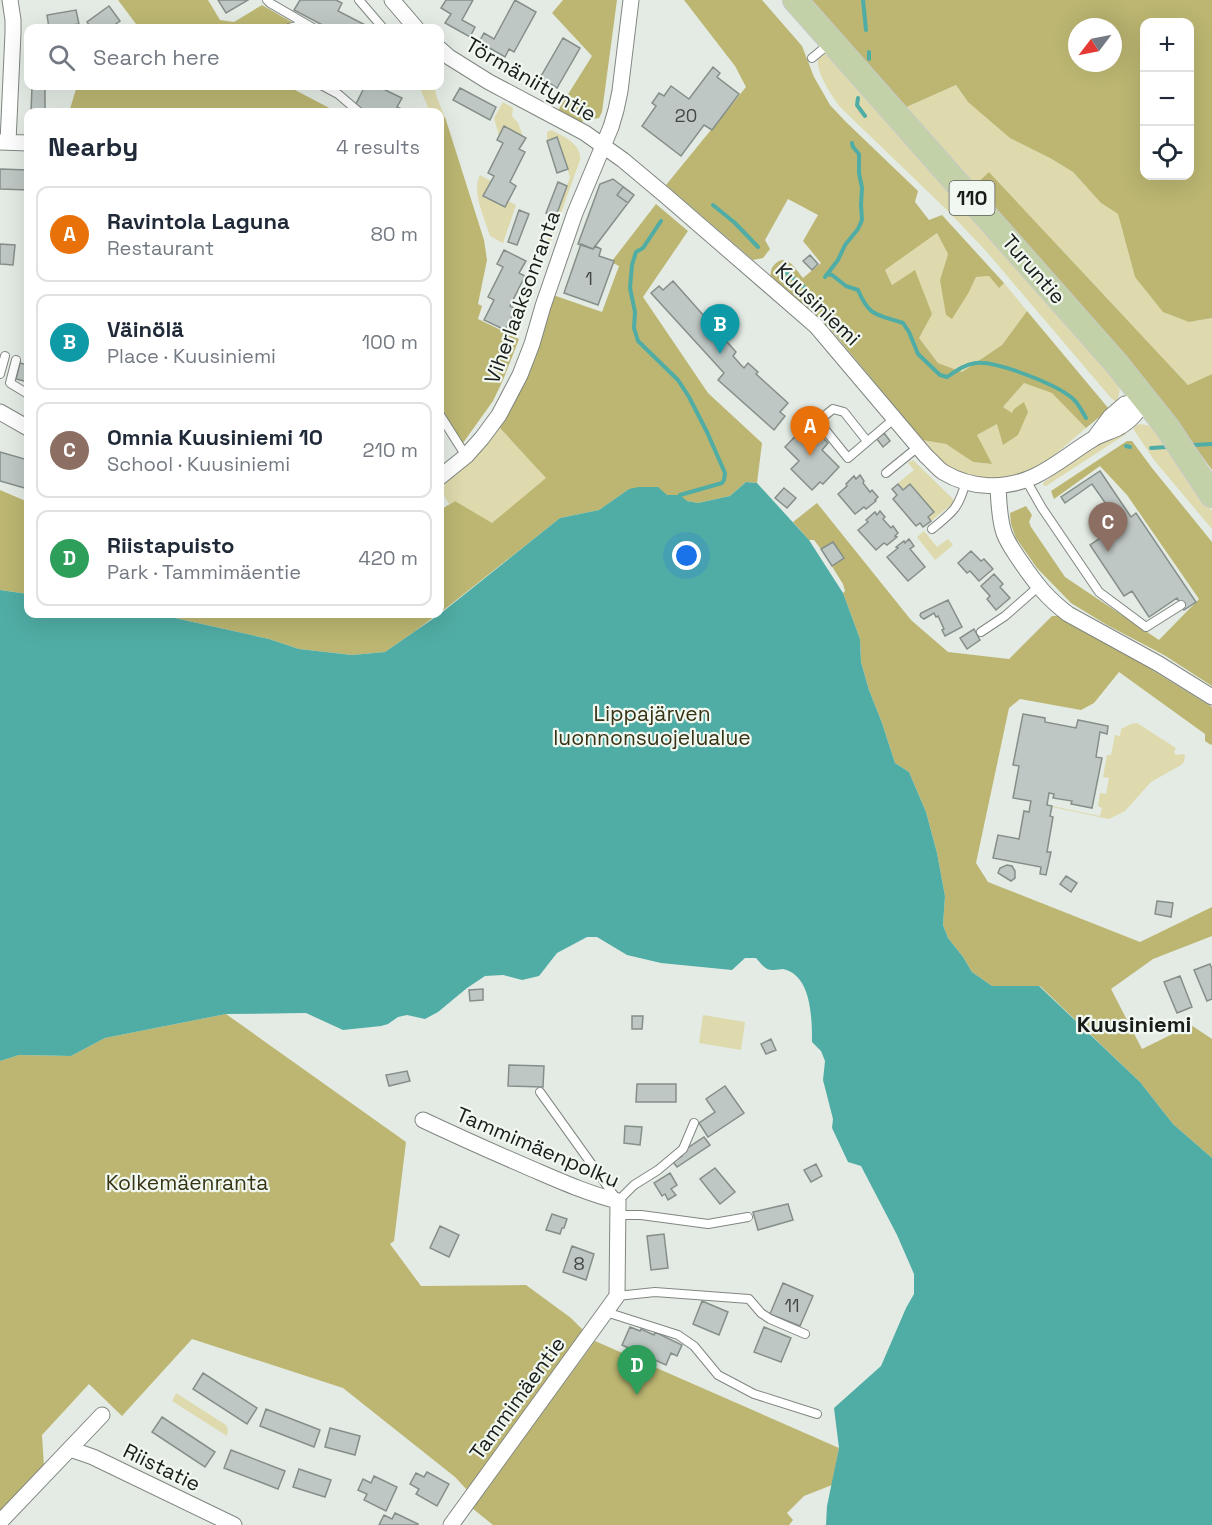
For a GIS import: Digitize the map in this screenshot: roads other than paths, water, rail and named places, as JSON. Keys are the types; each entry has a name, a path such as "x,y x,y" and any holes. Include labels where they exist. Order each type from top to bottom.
{"main road":[{"name":"Turuntie","path":"795,0 1035,270 1146,399 1173,435 1212,495"}],"street":[{"path":"10,0 14,33 4,142 24,143"},
{"path":"392,0 413,24"},
{"name":"Viherlaaksonranta","path":"444,474 466,456 499,415 520,375 561,251 614,119 621,91 631,0"},
{"name":"Törmäniityntie","path":"444,53 489,82 603,145"},
{"name":"Kuusiniemi","path":"603,145 675,203 816,326 918,447 942,471 957,479 998,487 1026,480 1050,468 1095,437 1118,428 1135,416 1146,399"},
{"path":"0,412 24,426"},
{"path":"998,487 999,510 1010,546 1038,587 1056,605 1212,697"},
{"name":"Tammimäenpolku","path":"423,1120 476,1145 604,1197 618,1208 617,1296"},
{"name":"Tammimäentie","path":"451,1525 617,1296"},
{"path":"0,1522 102,1415"},
{"name":"Riistatie","path":"70,1449 93,1457 234,1525"}],"lane":[{"path":"267,0 307,24"},
{"path":"359,0 380,24"},
{"path":"812,58 832,41"},
{"path":"330,90 354,108"},
{"path":"0,374 5,356"},
{"path":"16,360 10,383 24,392"},
{"path":"867,441 844,412 833,409 818,421 848,458 895,418"},
{"path":"444,421 466,456"},
{"path":"886,473 918,447"},
{"path":"1026,480 1042,508 1099,592 1146,627 1181,605"},
{"path":"932,529 957,506 966,481"},
{"path":"981,632 1005,616 1038,587"},
{"path":"540,1092 618,1208 641,1215 708,1224 748,1217"},
{"path":"618,1208 634,1185 658,1170 683,1149 694,1123"},
{"path":"617,1296 655,1292 748,1299 770,1320 805,1334"},
{"path":"606,1312 678,1335 694,1346 718,1375 754,1394 817,1414"}],"water":[{"name":"Lippajärven luonnonsuojelualue","path":"746,482 757,483 809,540 843,593 860,639 861,662 869,690 895,763 909,772 926,812 945,896 943,925 948,938 972,972 992,986 1039,986 1140,1082 1173,1124 1212,1158 1212,1525 826,1525 827,1506 839,1448 834,1408 881,1366 914,1294 914,1274 897,1235 861,1166 848,1162 832,1128 833,1119 823,1080 825,1061 821,1051 812,1042 812,1022 805,989 793,973 783,969 774,970 764,967 756,958 745,958 732,970 661,963 627,955 597,937 587,937 557,953 539,976 522,980 503,975 485,976 438,1012 425,1019 407,1015 381,1026 343,1030 306,1013 226,1014 105,1038 71,1056 19,1055 0,1061 0,590 24,593 24,618 175,618 269,639 299,649 352,655 385,652 434,618 444,618 444,611 560,518 599,510 629,489 639,487 658,487 667,495 680,495 687,501 698,503 730,496"}],"waterway":[{"path":"863,0 866,30"},
{"path":"869,52 869,59"},
{"path":"858,98 857,105 865,116"},
{"path":"825,277 862,220 859,154 852,143"},
{"path":"713,205 735,223 758,247"},
{"path":"661,221 643,248 636,252 632,265 630,288 635,312 634,328 638,341 678,380 689,397 725,473 722,483 680,495"},
{"path":"783,270 804,287"},
{"path":"827,274 832,275 846,286 858,290 866,306 875,314 903,323 918,354 940,375 947,377 964,366 976,363 986,363 1013,370 1044,382 1069,396 1076,402 1086,418"},
{"path":"1194,445 1212,444"},
{"path":"1126,446 1130,447"},
{"path":"1151,448 1167,447"}],"place":[{"name":"Väinölä","path":"720,354"},
{"name":"Ravintola Laguna","path":"810,456"},
{"name":"Omnia Kuusiniemi 10","path":"1108,552"},
{"name":"Riistapuisto","path":"637,1395"}],"district":[{"name":"Kuusiniemi","path":"1134,1024"}],"park label":[{"name":"Kolkemäenranta","path":"187,1182"}]}
